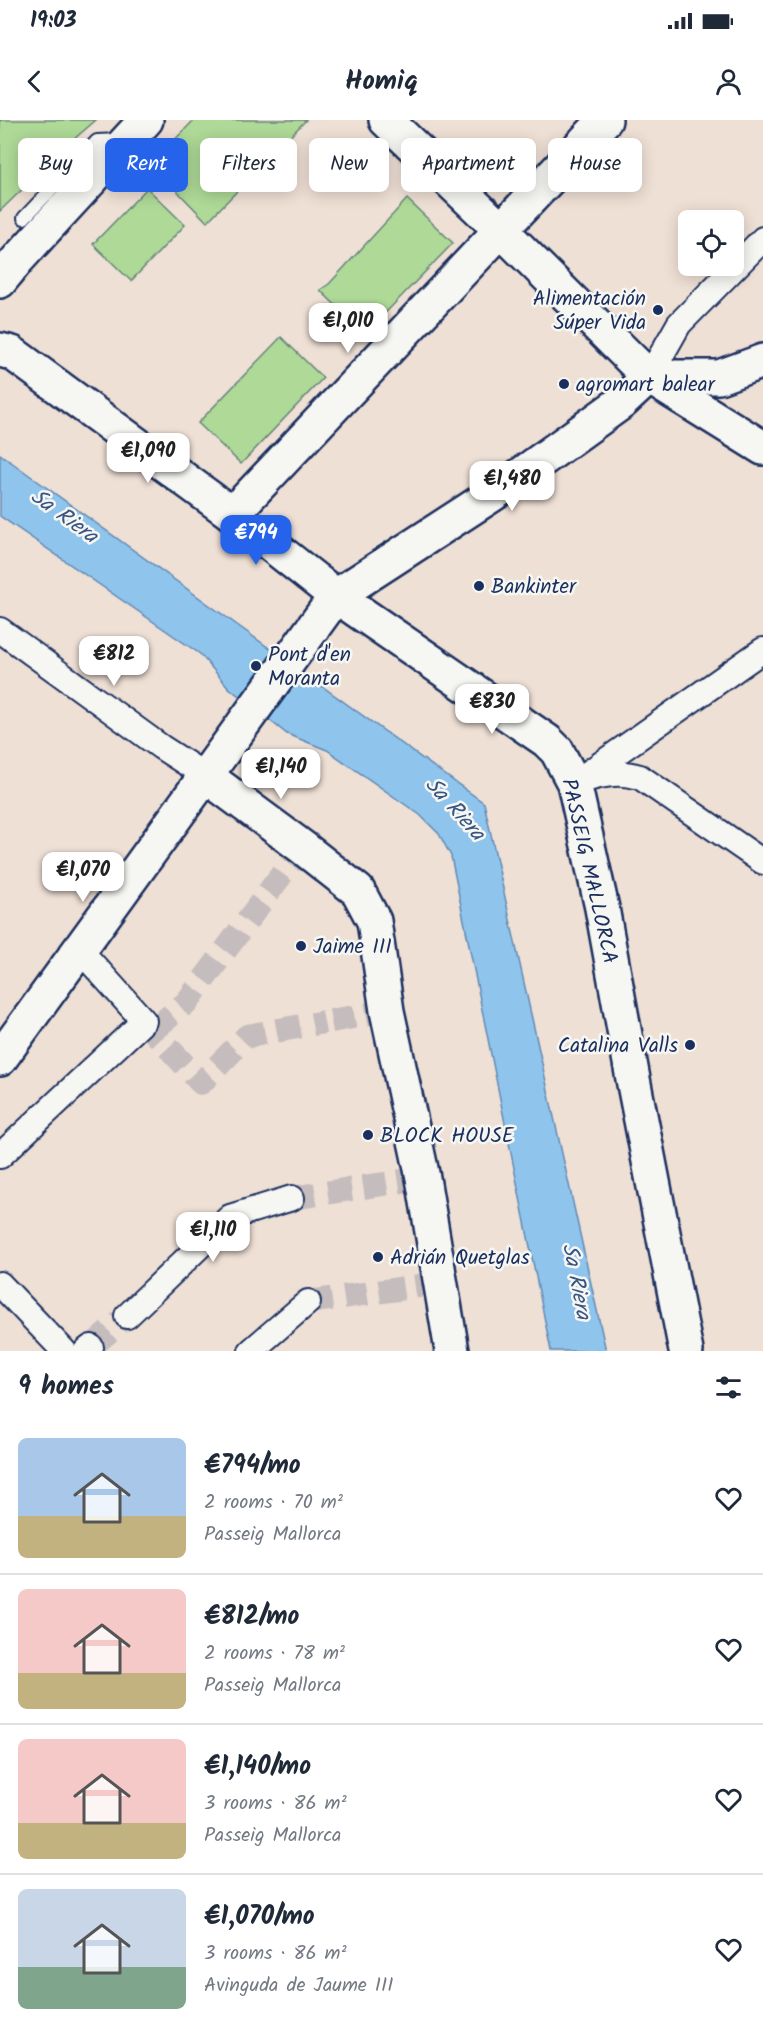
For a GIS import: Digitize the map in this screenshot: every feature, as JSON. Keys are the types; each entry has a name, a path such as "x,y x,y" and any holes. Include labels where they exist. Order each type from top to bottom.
{"street":[{"path":"386,120 650,377 763,448"},
{"path":"232,514 605,120"},
{"path":"0,281 136,130"},
{"path":"0,1059 336,596 504,488 622,402 650,377 679,324 763,239"},
{"name":"PASSEIG MALLORCA","path":"4,348 232,514 336,596 547,741 557,751 574,783 602,908 686,1351"},
{"path":"650,377 719,377 763,361"},
{"path":"0,630 161,747 206,776 357,891 374,921 387,1011 423,1178 452,1351"},
{"path":"574,783 763,650"},
{"path":"574,783 609,774 626,773 640,777 763,862"},
{"path":"0,1156 144,1021 80,950"},
{"path":"127,1317 230,1217 292,1197"},
{"path":"0,1284 64,1351"},
{"path":"251,1351 308,1302"}],"lane":[{"path":"24,219 97,141 136,130"}],"green space":[{"path":"0,120 96,120 75,138 18,138 20,192 0,211"},
{"path":"194,120 306,120 289,138 200,138 200,192 236,192 207,222 178,192 188,192 188,138 176,138"},
{"path":"143,192 151,192 185,225 131,281 93,244"},
{"path":"407,199 453,243 365,334 320,290 329,284"},
{"path":"281,337 323,378 241,464 198,423"}],"water":[{"name":"Sa Riera","path":"0,454 484,803 606,1351 551,1351 451,856 439,834 420,815 327,750 287,734 229,688 200,654 0,516"}],"tunnel":[{"path":"153,1030 187,1002 302,847"},
{"path":"331,1021 387,1011"},
{"path":"144,1021 201,1083 247,1036 324,1022"},
{"path":"292,1198 423,1178"},
{"path":"308,1302 440,1283"},
{"path":"91,1347 127,1316"}],"place":[{"name":"Alimentación Súper Vida","path":"658,310"},
{"name":"agromart balear","path":"564,384"},
{"name":"Bankinter","path":"479,586"},
{"name":"Pont d'en Moranta","path":"256,666"},
{"name":"Jaime III","path":"301,946"},
{"name":"Catalina Valls","path":"690,1045"},
{"name":"BLOCK HOUSE","path":"368,1135"},
{"name":"Adrián Quetglas","path":"378,1257"}]}
